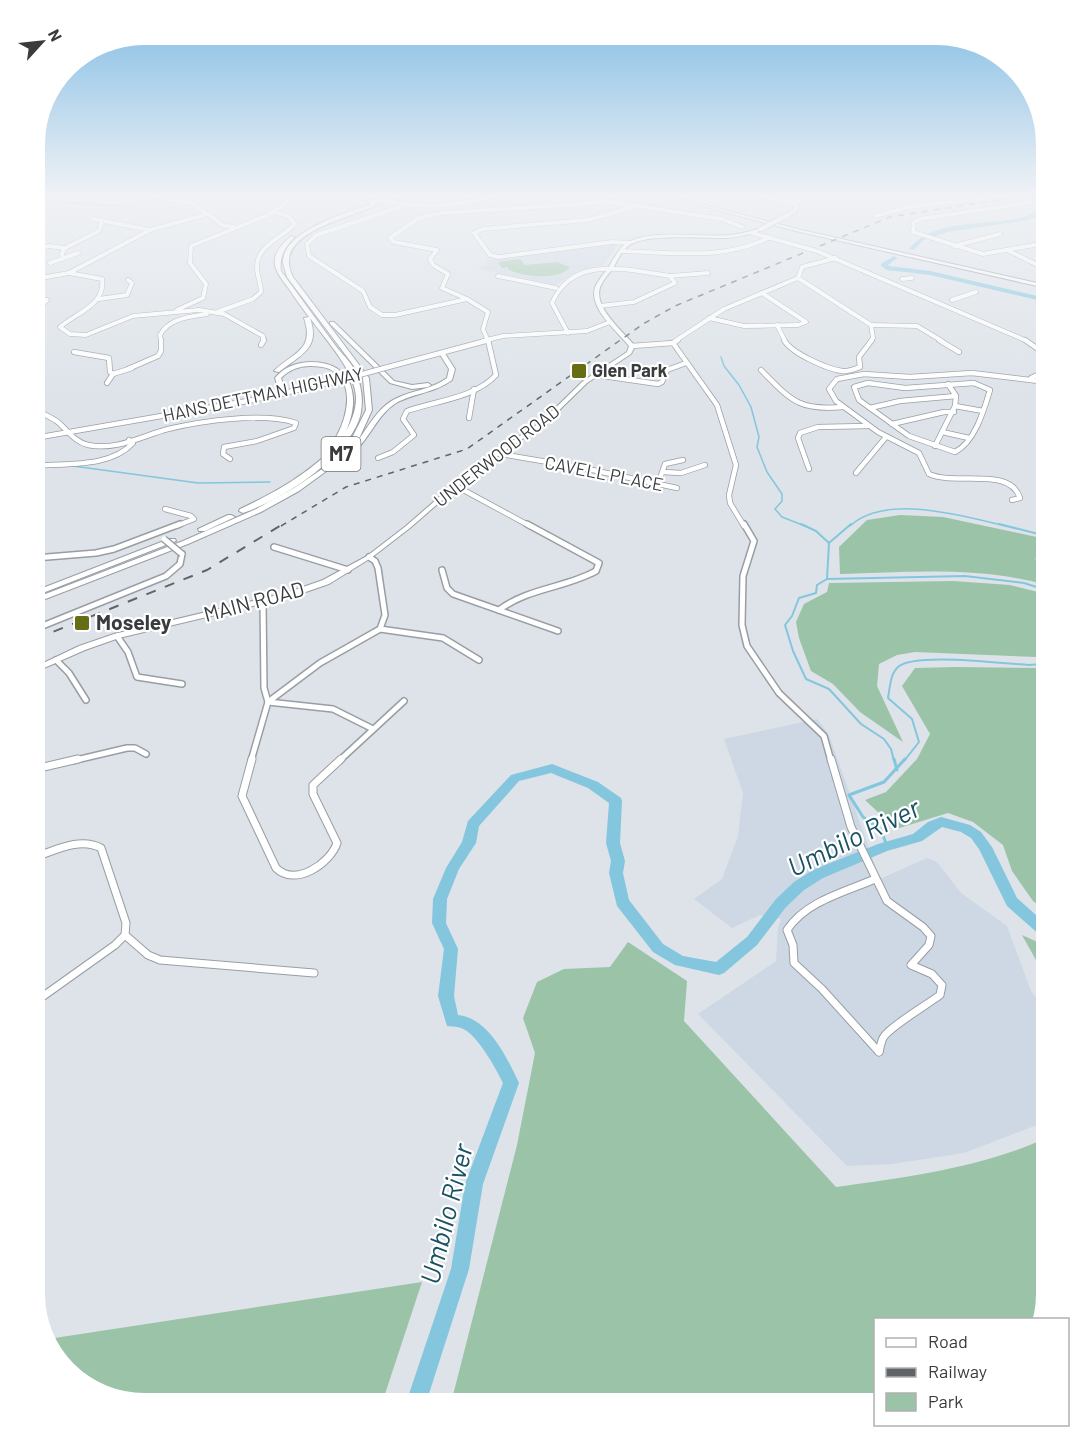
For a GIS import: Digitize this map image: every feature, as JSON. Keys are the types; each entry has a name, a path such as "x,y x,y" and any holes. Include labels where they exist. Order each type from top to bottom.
{"highway":[{"name":"M7","path":"45,590 223,520 269,498 309,473 348,435 357,419 361,397 353,373 280,276 277,263"},
{"name":"M7","path":"45,597 225,527 285,496 317,475 345,451 362,429 368,419 371,402 369,385 360,368 305,296 286,267 286,263"},
{"path":"947,263 1036,284"},
{"path":"951,263 1036,281"},
{"path":"280,395 272,379 274,374 306,348 312,336 308,321 290,295 291,290"},
{"path":"305,296 383,374 398,384 428,385 444,378 447,369 439,353"},
{"path":"285,496 312,483 339,462 359,444 383,411 394,402 440,386 450,380 452,369 439,353"},
{"path":"280,395 278,383 281,374 293,367 308,364 323,365 337,370 349,390 350,410 345,428 309,473"}],"main road":[{"path":"613,263 597,289 597,297 610,322 632,346"},
{"name":"UNDERWOOD ROAD","path":"423,514 495,453 543,423 581,385 623,359 632,346"},
{"name":"MAIN ROAD","path":"45,665 117,636 263,602 313,587 369,557 423,514"}],"street":[{"path":"45,277 69,273 88,263"},
{"path":"177,311 206,294 206,284 193,271 190,263"},
{"path":"107,383 113,374 162,352 163,345 160,335 163,328 253,299 261,292 256,269 257,263"},
{"path":"318,263 363,291 370,307 379,314 395,315 467,299"},
{"path":"378,458 393,452 414,435 403,419 407,411 474,389 496,378 488,340 483,329 488,312 467,299 442,288 448,274 432,263"},
{"path":"798,278 802,267 817,263"},
{"path":"845,263 1030,342 1036,347"},
{"path":"498,276 556,288 597,268 670,276 708,273"},
{"path":"69,273 102,279 104,290 98,298 62,324 61,330 74,336 89,336 125,318 177,311 218,312 263,336 265,339 261,345"},
{"path":"600,306 634,302 675,284 670,276"},
{"path":"632,346 673,343 724,309 798,278"},
{"path":"798,278 871,325 920,328 959,352"},
{"path":"902,279 912,278"},
{"path":"98,298 127,295 132,283 128,280"},
{"path":"556,288 552,303 568,333"},
{"path":"951,300 976,292"},
{"path":"709,318 737,325 798,325 806,322 762,293"},
{"name":"HANS DETTMAN HIGHWAY","path":"45,436 280,395 512,335 591,331 610,322"},
{"path":"777,325 790,349 838,371 849,372 860,367 859,357 873,338 871,325"},
{"path":"673,343 717,405 736,465 730,503 754,541 743,576 742,626 747,646 779,693 824,736 851,827 870,870 887,900 923,927 930,936 929,945 912,962 914,967 937,977 942,990 936,998 892,1028 883,1038 879,1052 792,959 793,945 787,930 794,920 813,908 875,879"},
{"path":"74,352 109,358 110,372 113,374"},
{"path":"596,375 658,384 663,382 667,370 686,363"},
{"path":"761,370 802,407 815,409 843,406"},
{"path":"949,379 989,388 983,411 963,450 958,452 914,439 870,408 857,397 854,390 856,386 872,384 910,388 949,379 995,375"},
{"path":"1012,500 1020,498 1019,490 1016,485 1002,480 952,480 935,477 925,470 919,453 869,426 832,397 829,389 833,382 848,376 995,375 1036,382"},
{"path":"1026,379 1036,376"},
{"path":"934,446 956,406 956,396 949,379"},
{"path":"469,418 474,389"},
{"path":"870,408 900,401 956,396"},
{"path":"956,406 983,411"},
{"path":"892,424 944,412 954,412"},
{"path":"45,415 59,423 79,442 89,446 102,446 180,427 268,418 289,419 296,423 294,428 284,433 224,447 223,454 230,459"},
{"path":"809,469 798,438 800,433 818,427 869,426"},
{"path":"942,432 969,438"},
{"path":"856,473 886,437"},
{"path":"45,465 112,457 130,449 133,443 129,440"},
{"name":"CAVELL PLACE","path":"495,453 591,469 677,488"},
{"path":"658,484 667,463 683,460"},
{"path":"663,472 681,474 705,465"},
{"path":"456,486 596,560 599,565 597,571 590,575 514,597 499,610"},
{"path":"45,557 96,553 194,519 191,516 165,509"},
{"path":"45,625 165,576 180,564 182,554 158,533"},
{"path":"274,547 348,570"},
{"path":"369,557 375,561 378,568 385,615 380,629"},
{"path":"442,570 447,588 453,594 558,631"},
{"path":"263,602 264,688 268,702 255,741 243,796 276,868 281,873 298,874 331,858 337,843 313,794 313,785 404,701"},
{"path":"268,702 320,663 380,629 442,638 479,660"},
{"path":"117,636 126,648 137,677 182,684"},
{"path":"56,660 69,673 86,700"},
{"path":"268,702 333,709 373,729"},
{"path":"45,767 127,748 135,748 146,754"},
{"path":"45,854 84,843 92,843 101,848 124,912 125,935 148,955 160,960 314,973"},
{"path":"45,994 107,951 125,935"}],"shaded area":[{"path":"487,263 605,263 580,270 555,285 477,268 489,265"},
{"path":"817,719 829,735 880,879 927,858 937,862 961,893 1007,926 1031,991 1036,998 1036,1125 964,1153 892,1164 847,1166 698,1014 776,961 778,928 781,919 760,915 732,928 694,899 722,879 738,836 743,793 724,739"}],"green space":[{"path":"499,263 525,265 560,263 570,267 550,276 531,276 514,272 508,267 502,268"},
{"path":"900,515 943,517 1036,537 1036,583 970,573 840,574 839,547 867,520"},
{"path":"953,581 1010,585 1036,592 1036,657 915,652 897,655 879,664 877,686 903,742 860,712 833,684 811,671 799,638 796,622 804,604 827,592 829,583"},
{"path":"915,668 1036,668 1036,903 1012,871 1003,845 973,822 948,813 896,829 865,800 886,792 917,759 930,734 902,686"},
{"path":"1022,935 1036,941 1036,960"},
{"path":"628,942 687,981 684,1021 836,1187 917,1175 970,1164 1036,1142 1036,1294 1033,1318 874,1318 874,1393 454,1393 517,1145 535,1053 523,1018 537,982 564,969 610,967"},
{"path":"422,1282 385,1393 144,1393 118,1390 95,1380 79,1368 55,1338"}],"waterway":[{"name":"Umbilo River","path":"886,263 883,265 887,268 930,273 1036,298"},
{"path":"721,357 724,366 739,385 751,407 759,437 757,447 767,472 782,494 782,501 775,509 782,517 805,526"},
{"path":"45,463 49,463"},
{"path":"73,466 198,483 270,482"},
{"path":"850,526 865,516 904,509 947,513 1006,526"},
{"path":"801,524 816,531 829,543"},
{"path":"829,543 851,524"},
{"path":"999,524 1036,533"},
{"path":"827,579 829,543"},
{"path":"827,579 965,576 1024,583 1036,587"},
{"path":"827,579 817,585 816,593 799,598 792,616 785,625 793,651 806,679 829,689 861,724 884,739 891,749 894,761"},
{"path":"904,761 919,742 912,719 888,698 892,677 898,667 922,660 1036,664"},
{"path":"894,759 897,768"},
{"path":"897,768 905,759"},
{"name":"Umbilo River","path":"419,1393 460,1269 474,1184 511,1083 486,1041 473,1027 462,1021 452,1021 446,996 451,949 439,923 440,899 453,868 469,843 473,824 515,778 552,768 593,785 616,801 613,843 618,861 616,873 622,902 658,948 680,961 719,969 752,941 781,903 799,886 818,874 883,847 917,838 933,825 941,822 965,828 976,835 985,847 1012,902 1036,923"},
{"path":"887,846 881,830 863,817 849,795 884,782 897,768"}],"railway":[{"path":"281,526 346,487 467,449 643,324 675,306 779,263"},
{"path":"45,635 207,570 283,524"}],"place":[{"name":"Glen Park","path":"579,371"},
{"name":"Moseley","path":"82,623"}]}
